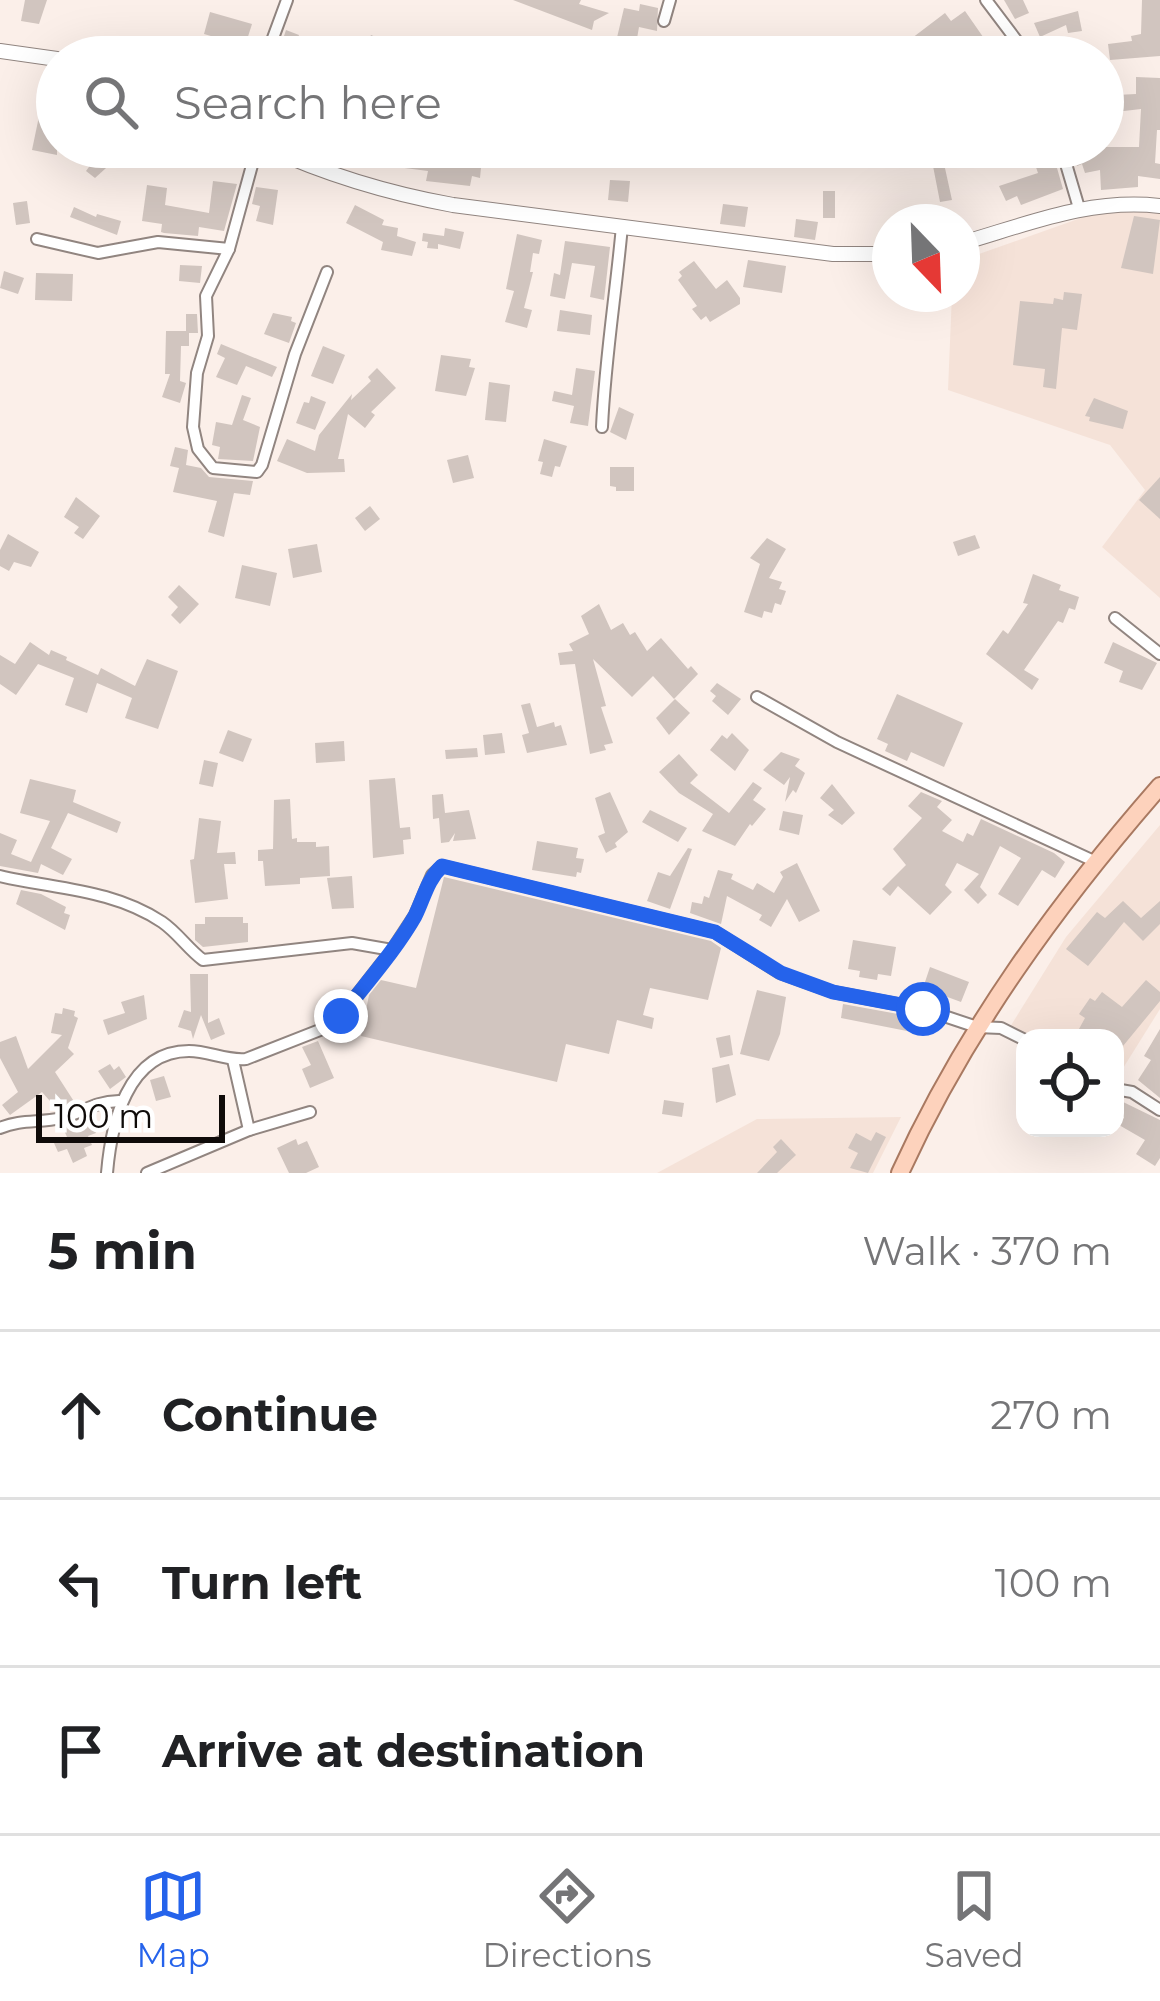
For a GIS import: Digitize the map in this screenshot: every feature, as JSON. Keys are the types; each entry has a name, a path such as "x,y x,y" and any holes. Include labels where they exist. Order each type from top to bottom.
{"main road":[{"path":"0,51 36,56"},
{"path":"311,168 395,194 833,254 872,254"},
{"path":"980,238 1079,208 1127,203 1160,206"},
{"path":"900,1173 976,1027 1096,862 1160,786"}],"street":[{"path":"273,36 286,0"},
{"path":"664,21 670,0"},
{"path":"986,0 1013,36"},
{"path":"254,168 229,249 206,296 208,336 197,373 193,427 198,449 213,469 257,472 262,465 295,354 327,272"},
{"path":"1067,168 1079,208"},
{"path":"602,427 622,226"},
{"path":"37,239 98,253 158,242 229,249"},
{"path":"1115,617 1160,654"},
{"path":"757,697 838,742 1096,862"},
{"path":"107,1173 119,1101 155,1060 193,1051 246,1059 333,1023 392,950 415,915 432,875 442,866 715,932 781,973 833,992 923,1009 1016,1036"},
{"path":"0,876 36,885 69,886 125,904 159,920 203,960 352,943 392,950"},
{"path":"233,1060 249,1130"},
{"path":"1124,1091 1160,1109"},
{"path":"0,1128 18,1121 64,1118 94,1102 119,1101"},
{"path":"147,1173 249,1130 310,1112"}],"shaded area":[{"path":"1160,210 1160,598 1102,547 1145,490 1110,445 948,390 951,312 980,312 980,254 1095,213"},
{"path":"1160,825 1160,1009 1124,1067 1124,1029 1016,1031 1010,1027 1066,937"},
{"path":"901,1117 873,1173 657,1173 757,1119"}],"building":[{"path":"25,0 47,0 39,24 21,21"},
{"path":"513,0 581,0 579,4 609,13 594,21 592,30"},
{"path":"1004,0 1023,0 1029,13 1015,19"},
{"path":"1142,0 1160,0 1160,56 1124,59 1124,42 1141,34"},
{"path":"640,4 658,8 657,31 639,27 637,36 617,36 624,8 639,11"},
{"path":"965,11 982,36 915,36 945,13 951,21"},
{"path":"1078,11 1082,31 1068,33 1066,25 1040,36 1034,23"},
{"path":"210,12 252,24 248,36 204,34"},
{"path":"1136,77 1160,78 1155,163 1160,164 1160,179 1138,176 1138,187 1101,190 1100,170 1085,173 1083,168 1124,168 1124,147 1139,147 1141,109 1124,111 1124,95 1136,94"},
{"path":"88,168 106,168 95,178"},
{"path":"405,168 481,168 480,178 472,176 470,186 426,181 428,171"},
{"path":"933,168 945,168 952,200 940,202"},
{"path":"1036,168 1057,168 1063,189 1021,205 1017,196 1006,201 999,186 1038,173"},
{"path":"610,180 630,181 628,202 608,200"},
{"path":"213,181 237,184 224,231 199,227 198,236 164,233 162,224 142,221 147,185 167,188 165,205 209,213"},
{"path":"256,187 278,190 273,225 256,221 260,206 252,204"},
{"path":"823,191 835,191 835,218 823,218"},
{"path":"27,201 30,223 16,225 13,203"},
{"path":"723,204 748,207 745,227 720,224"},
{"path":"355,205 384,220 382,225 398,228 397,236 416,242 412,256 381,250 383,242 346,223"},
{"path":"74,207 121,221 117,235 70,217"},
{"path":"1134,216 1160,220 1153,274 1121,268"},
{"path":"796,219 818,222 815,240 794,237"},
{"path":"445,228 464,232 460,249 438,244 438,249 427,248 423,233 444,236"},
{"path":"517,234 542,240 539,254 533,253 524,308 532,310 527,328 505,322 514,291 506,289"},
{"path":"565,241 610,247 604,300 590,297 595,266 572,263 565,299 550,296 554,273 560,275"},
{"path":"748,260 786,266 782,293 743,287"},
{"path":"694,261 716,289 727,280 740,298 740,304 710,322 706,316 701,320 692,309 697,306 678,280 679,272"},
{"path":"180,265 202,266 200,283 179,281"},
{"path":"4,271 24,278 18,294 0,288"},
{"path":"36,273 73,274 72,301 35,300"},
{"path":"1064,292 1082,294 1077,330 1062,328 1056,389 1043,387 1045,369 1013,365 1020,301 1053,304 1054,298 1063,300"},
{"path":"560,310 592,315 590,335 557,331"},
{"path":"273,313 292,317 296,323 289,343 264,334"},
{"path":"186,314 197,314 198,333 189,333 189,346 181,346 180,381 186,383 180,403 162,397 170,374 165,374 166,331 186,331"},
{"path":"221,344 277,367 272,377 246,366 237,385 216,377 225,358 217,354"},
{"path":"323,346 345,355 333,384 311,376"},
{"path":"441,355 471,359 469,367 475,368 466,396 435,391"},
{"path":"377,368 396,388 371,412 375,415 365,428 348,414 338,459 344,459 345,472 307,473 277,461 287,439 315,451 319,435 352,394 351,400 371,381 368,377"},
{"path":"576,368 595,371 588,426 570,423 574,406 552,401 554,391 572,395"},
{"path":"489,382 510,385 506,422 485,420"},
{"path":"242,395 251,398 243,420 260,427 253,461 218,459 220,447 212,445 216,422 232,425"},
{"path":"311,396 326,402 315,430 296,423"},
{"path":"1094,398 1128,411 1123,429 1089,421 1085,416"},
{"path":"619,407 634,414 626,440 610,432"},
{"path":"544,439 567,446 552,477 540,474"},
{"path":"175,447 188,450 186,465 201,468 209,477 253,481 250,495 234,493 224,537 208,532 217,501 173,492 179,468 170,466"},
{"path":"468,455 474,478 453,483 447,460"},
{"path":"610,467 634,467 634,491 616,491 610,486"},
{"path":"1160,477 1160,519 1139,500"},
{"path":"76,497 100,516 83,539 74,533 79,527 64,517"},
{"path":"370,506 380,519 365,531 355,518"},
{"path":"8,534 39,552 31,567 14,562 9,571 0,566 0,550"},
{"path":"975,535 980,548 958,556 953,542"},
{"path":"767,538 786,549 769,578 782,582 779,589 786,591 781,605 775,603 772,613 764,611 762,618 744,612 760,564 750,558"},
{"path":"317,544 322,572 293,578 288,549"},
{"path":"242,565 277,573 270,606 235,598"},
{"path":"1033,574 1079,597 1075,610 1069,608 1063,623 1058,621 1024,670 1039,679 1032,690 986,654 1003,630 1008,634 1028,604 1023,603"},
{"path":"179,585 199,604 180,624 171,615 178,607 168,597"},
{"path":"599,604 611,630 623,623 647,651 661,638 698,674 674,699 653,676 632,697 593,659 613,743 590,754 575,664 560,665 558,653 573,651 569,644 589,634 581,616"},
{"path":"30,642 49,655 51,650 98,675 101,668 135,686 147,659 178,671 158,729 125,718 132,698 97,683 87,713 65,705 74,678 38,664 16,695 0,684 0,655 15,664"},
{"path":"1113,642 1157,663 1142,690 1119,682 1123,671 1104,663"},
{"path":"717,683 741,699 728,715 712,701 716,696 710,691"},
{"path":"897,694 963,723 944,767 911,752 907,761 885,751 888,744 877,739"},
{"path":"675,699 690,713 669,735 656,718"},
{"path":"530,703 537,727 561,725 567,745 527,753 522,735 529,733 521,705"},
{"path":"228,730 252,739 243,762 219,753"},
{"path":"502,733 505,753 485,755 483,735"},
{"path":"732,733 749,750 735,771 710,750 722,735 727,739"},
{"path":"344,741 345,761 316,763 315,743"},
{"path":"477,748 478,757 446,759 445,750"},
{"path":"781,752 800,759 795,766 805,773 796,793 793,790 785,802 790,777 784,785 763,770"},
{"path":"679,754 698,775 690,783 729,813 753,782 762,788 753,800 766,809 735,846 702,831 713,814 679,793 659,772"},
{"path":"204,760 218,763 213,787 199,784"},
{"path":"395,778 400,828 410,827 411,839 403,840 404,854 373,858 369,780"},
{"path":"30,779 76,790 73,802 121,822 117,833 68,813 51,848 72,859 63,875 41,864 38,873 0,866 0,833 17,840 11,854 31,862 50,821 20,813"},
{"path":"832,784 855,813 842,825 828,815 834,810 820,798"},
{"path":"610,792 628,832 606,853 598,836 605,833 595,798"},
{"path":"921,792 942,801 937,807 952,820 942,831 963,842 967,833 973,836 981,819 1065,862 1055,878 1042,870 1018,906 998,894 1021,858 1000,846 980,887 987,895 978,904 964,890 979,874 957,863 945,885 952,892 930,915 898,886 890,896 882,889 906,865 893,849 922,818 908,806"},
{"path":"443,794 445,813 469,810 476,839 453,841 455,833 449,842 441,843 432,795"},
{"path":"290,799 292,839 329,846 330,876 265,886 258,850 273,849 274,800"},
{"path":"650,810 687,828 678,842 642,822"},
{"path":"783,811 803,815 799,835 779,830"},
{"path":"199,818 221,821 217,853 235,852 236,864 224,864 228,899 195,903 190,860 194,859"},
{"path":"537,841 578,848 576,858 584,859 581,873 576,877 532,870"},
{"path":"688,848 692,849 670,909 647,901 658,872 670,876"},
{"path":"797,863 820,911 799,922 787,899 771,927 759,920 762,915 727,896 721,924 690,913 692,902 702,904 704,896 709,898 718,870 733,874 731,879 753,890 757,883 774,893 783,877 780,872"},
{"path":"352,876 354,908 332,909 327,878"},
{"path":"444,877 711,941 721,948 708,1000 650,988 643,1015 654,1018 652,1029 617,1020 609,1054 566,1044 557,1082 361,1036 369,995 381,980 416,988"},
{"path":"21,890 66,907 64,913 70,915 65,930 16,904"},
{"path":"1123,901 1141,918 1160,901 1160,924 1143,941 1124,922 1088,966 1066,949 1097,912 1105,918"},
{"path":"205,917 243,917 243,923 248,923 248,942 203,947 195,940 195,924 205,924"},
{"path":"853,940 896,947 891,976 878,974 877,980 848,969"},
{"path":"930,967 969,982 961,1002 923,988"},
{"path":"190,974 208,974 208,1023 219,1018 225,1034 211,1040 201,1015 193,1039 191,1031 178,1027 184,1010 191,1012"},
{"path":"1146,980 1160,992 1160,1001 1124,1045 1124,1029 1079,1029 1085,1018 1079,1014 1090,998 1095,1001 1102,992 1122,1007"},
{"path":"757,990 786,997 780,1034 769,1061 740,1054"},
{"path":"144,995 147,1019 108,1035 103,1020 125,1013 121,1002"},
{"path":"843,1004 920,1018 917,1033 841,1018"},
{"path":"63,1008 75,1011 78,1018 68,1048 74,1054 55,1072 75,1103 57,1109 42,1092 10,1115 2,1105 18,1092 0,1058 0,1042 16,1036 28,1069 62,1035 51,1033 55,1013 62,1014"},
{"path":"1160,1029 1160,1098 1138,1080 1151,1060 1144,1056"},
{"path":"730,1035 733,1055 720,1058 716,1038"},
{"path":"318,1041 334,1078 310,1088 302,1069 311,1065 302,1047"},
{"path":"110,1064 114,1070 119,1066 126,1077 110,1089 98,1071"},
{"path":"729,1064 736,1095 716,1103 712,1068"},
{"path":"164,1076 171,1097 156,1101 150,1080"},
{"path":"664,1100 684,1103 682,1117 662,1114"},
{"path":"1124,1102 1160,1120 1160,1158 1155,1166 1136,1154 1145,1140 1124,1128"},
{"path":"90,1118 96,1133 88,1136 92,1145 84,1148 87,1156 73,1163 67,1149 58,1152 54,1143 67,1137 63,1128"},
{"path":"876,1132 886,1137 868,1173 850,1168 858,1153 848,1148 856,1133 871,1141"},
{"path":"296,1139 298,1145 307,1141 319,1167 289,1173 277,1148"},
{"path":"781,1139 796,1155 777,1173 757,1173 777,1152 773,1147"}],"route":[{"path":"341,1016 392,950 415,915 432,875 442,866 715,932 781,973 833,992 923,1009"}]}
